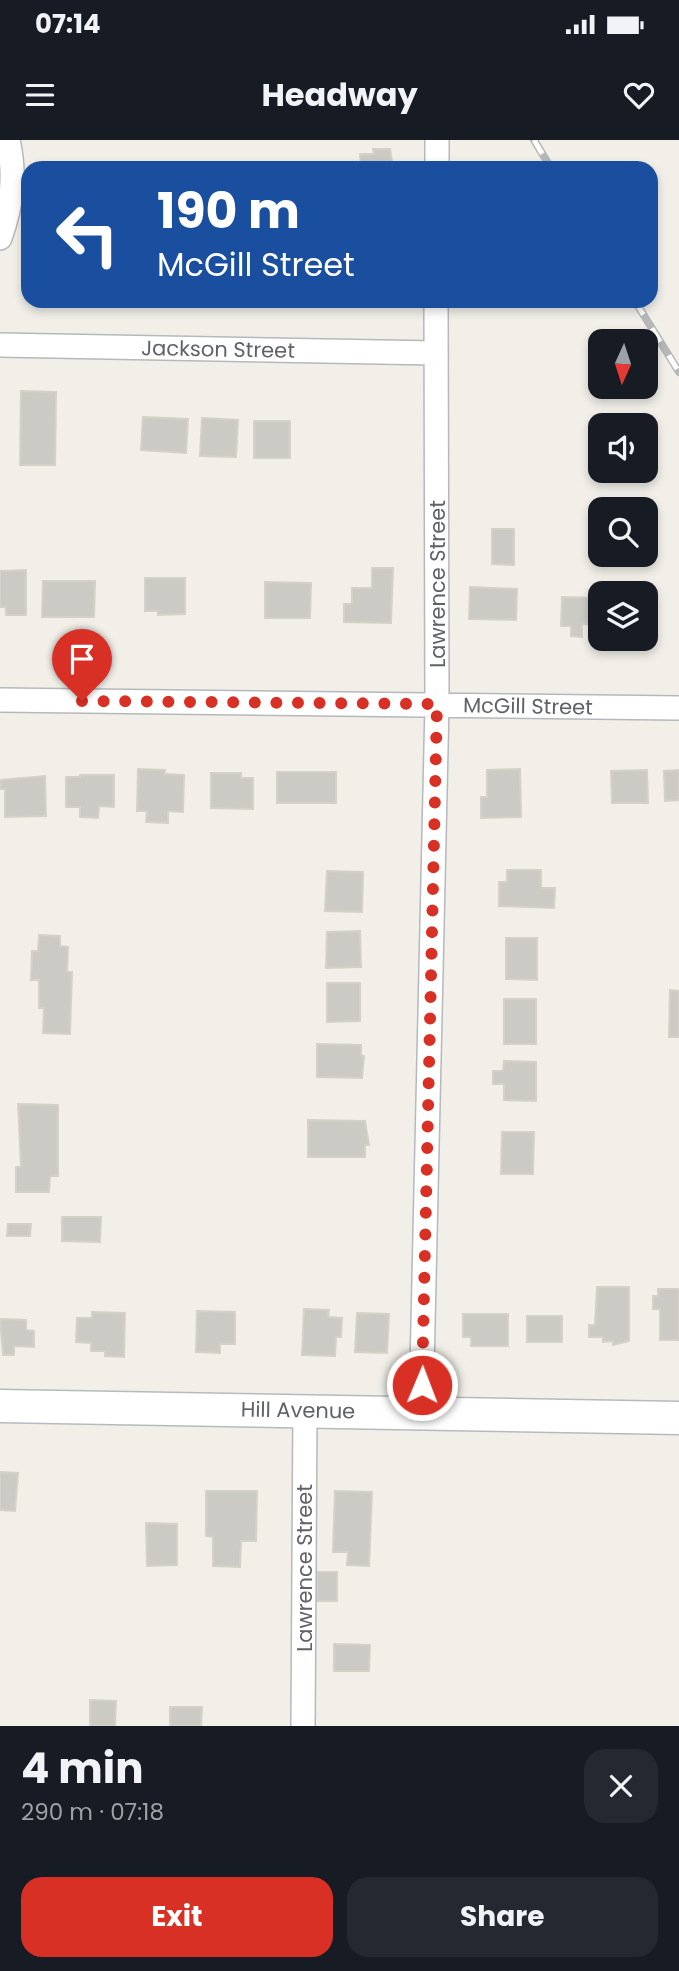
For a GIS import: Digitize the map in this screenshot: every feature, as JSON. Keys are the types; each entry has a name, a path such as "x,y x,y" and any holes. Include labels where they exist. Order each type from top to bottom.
{"street":[{"path":"0,238 12,204 13,163 8,140"},
{"path":"437,161 438,140"},
{"name":"Lawrence Street","path":"421,1413 437,704 436,308"},
{"name":"Jackson Street","path":"0,345 436,353"},
{"name":"McGill Street","path":"0,700 679,708"},
{"name":"Hill Avenue","path":"0,1406 679,1418"},
{"name":"Lawrence Street","path":"303,1726 305,1410"}],"building":[{"path":"373,149 390,149 392,161 360,161 360,154 374,154"},
{"path":"21,391 56,392 55,465 20,465"},
{"path":"143,417 188,419 186,453 141,450"},
{"path":"202,418 238,420 236,457 200,456"},
{"path":"254,421 290,421 290,458 254,458"},
{"path":"492,529 514,529 514,565 492,564"},
{"path":"372,568 393,568 391,623 344,622 344,604 352,604 352,588 372,588"},
{"path":"26,570 26,615 6,615 6,607 0,607 0,571"},
{"path":"145,578 185,578 185,614 158,615 158,611 145,611"},
{"path":"43,581 95,581 94,617 42,617"},
{"path":"265,582 311,583 310,618 265,618"},
{"path":"470,587 517,589 516,620 469,619"},
{"path":"562,597 588,598 588,624 582,624 582,637 571,636 571,626 561,626"},
{"path":"138,769 165,770 164,774 184,775 183,812 168,811 168,823 146,822 147,811 137,811"},
{"path":"520,769 521,817 481,818 481,797 487,797 487,770"},
{"path":"647,770 648,803 612,803 611,771"},
{"path":"679,770 679,800 665,801 664,771"},
{"path":"277,772 336,772 336,803 277,803"},
{"path":"211,773 241,773 241,778 253,778 253,809 211,808"},
{"path":"114,775 114,807 99,806 98,818 80,817 80,807 66,807 66,777"},
{"path":"45,776 46,816 5,817 5,789 0,789 0,780"},
{"path":"507,870 541,870 541,888 555,888 554,908 499,906 499,882 507,882"},
{"path":"327,871 363,872 362,912 325,911"},
{"path":"360,931 361,967 326,968 327,932"},
{"path":"39,935 60,936 60,946 68,947 67,972 72,972 70,1034 43,1033 44,1008 39,1008 39,980 31,980 32,951 38,951"},
{"path":"506,938 537,938 537,980 506,979"},
{"path":"327,983 360,983 360,1021 327,1022"},
{"path":"670,990 679,991 679,1037 669,1037"},
{"path":"504,999 536,999 536,1044 504,1044"},
{"path":"317,1044 361,1045 361,1056 364,1056 362,1078 317,1077"},
{"path":"504,1061 536,1062 536,1101 504,1100 504,1084 493,1084 493,1071 503,1071"},
{"path":"18,1104 58,1105 58,1176 50,1176 49,1192 16,1192 16,1167 21,1167"},
{"path":"308,1120 365,1121 369,1145 365,1145 365,1157 308,1157"},
{"path":"502,1132 534,1132 533,1174 501,1174"},
{"path":"62,1217 101,1217 100,1242 62,1241"},
{"path":"8,1224 31,1224 30,1236 7,1236"},
{"path":"597,1287 629,1287 629,1341 613,1345 613,1341 603,1342 603,1337 589,1337 589,1325 595,1325"},
{"path":"658,1289 679,1289 679,1340 660,1340 660,1309 653,1309 653,1296 658,1296"},
{"path":"304,1309 329,1310 328,1317 342,1318 341,1337 336,1337 335,1356 302,1355"},
{"path":"197,1311 235,1312 235,1344 220,1344 220,1353 196,1352"},
{"path":"92,1312 125,1313 124,1357 105,1356 105,1351 91,1351 91,1343 76,1342 77,1318 92,1318"},
{"path":"357,1313 389,1314 387,1353 355,1352"},
{"path":"463,1314 508,1314 508,1346 471,1346 471,1337 463,1337"},
{"path":"527,1316 562,1316 562,1342 527,1342"},
{"path":"0,1319 26,1320 26,1330 34,1331 34,1347 14,1346 14,1355 3,1355"},
{"path":"0,1472 18,1473 15,1511 0,1510"},
{"path":"206,1491 257,1491 256,1541 241,1541 240,1567 213,1566 213,1537 206,1536"},
{"path":"335,1491 372,1492 369,1566 347,1565 348,1552 333,1552"},
{"path":"146,1523 177,1524 177,1565 147,1566"},
{"path":"317,1572 337,1572 337,1601 317,1601"},
{"path":"334,1644 370,1645 369,1671 334,1671"},
{"path":"90,1700 116,1701 115,1726 90,1726"},
{"path":"170,1707 202,1707 201,1726 170,1726"}],"railway":[{"path":"534,140 547,161"},
{"path":"639,308 679,372"}],"route":[{"path":"82,701 437,704 422,1385"}]}
